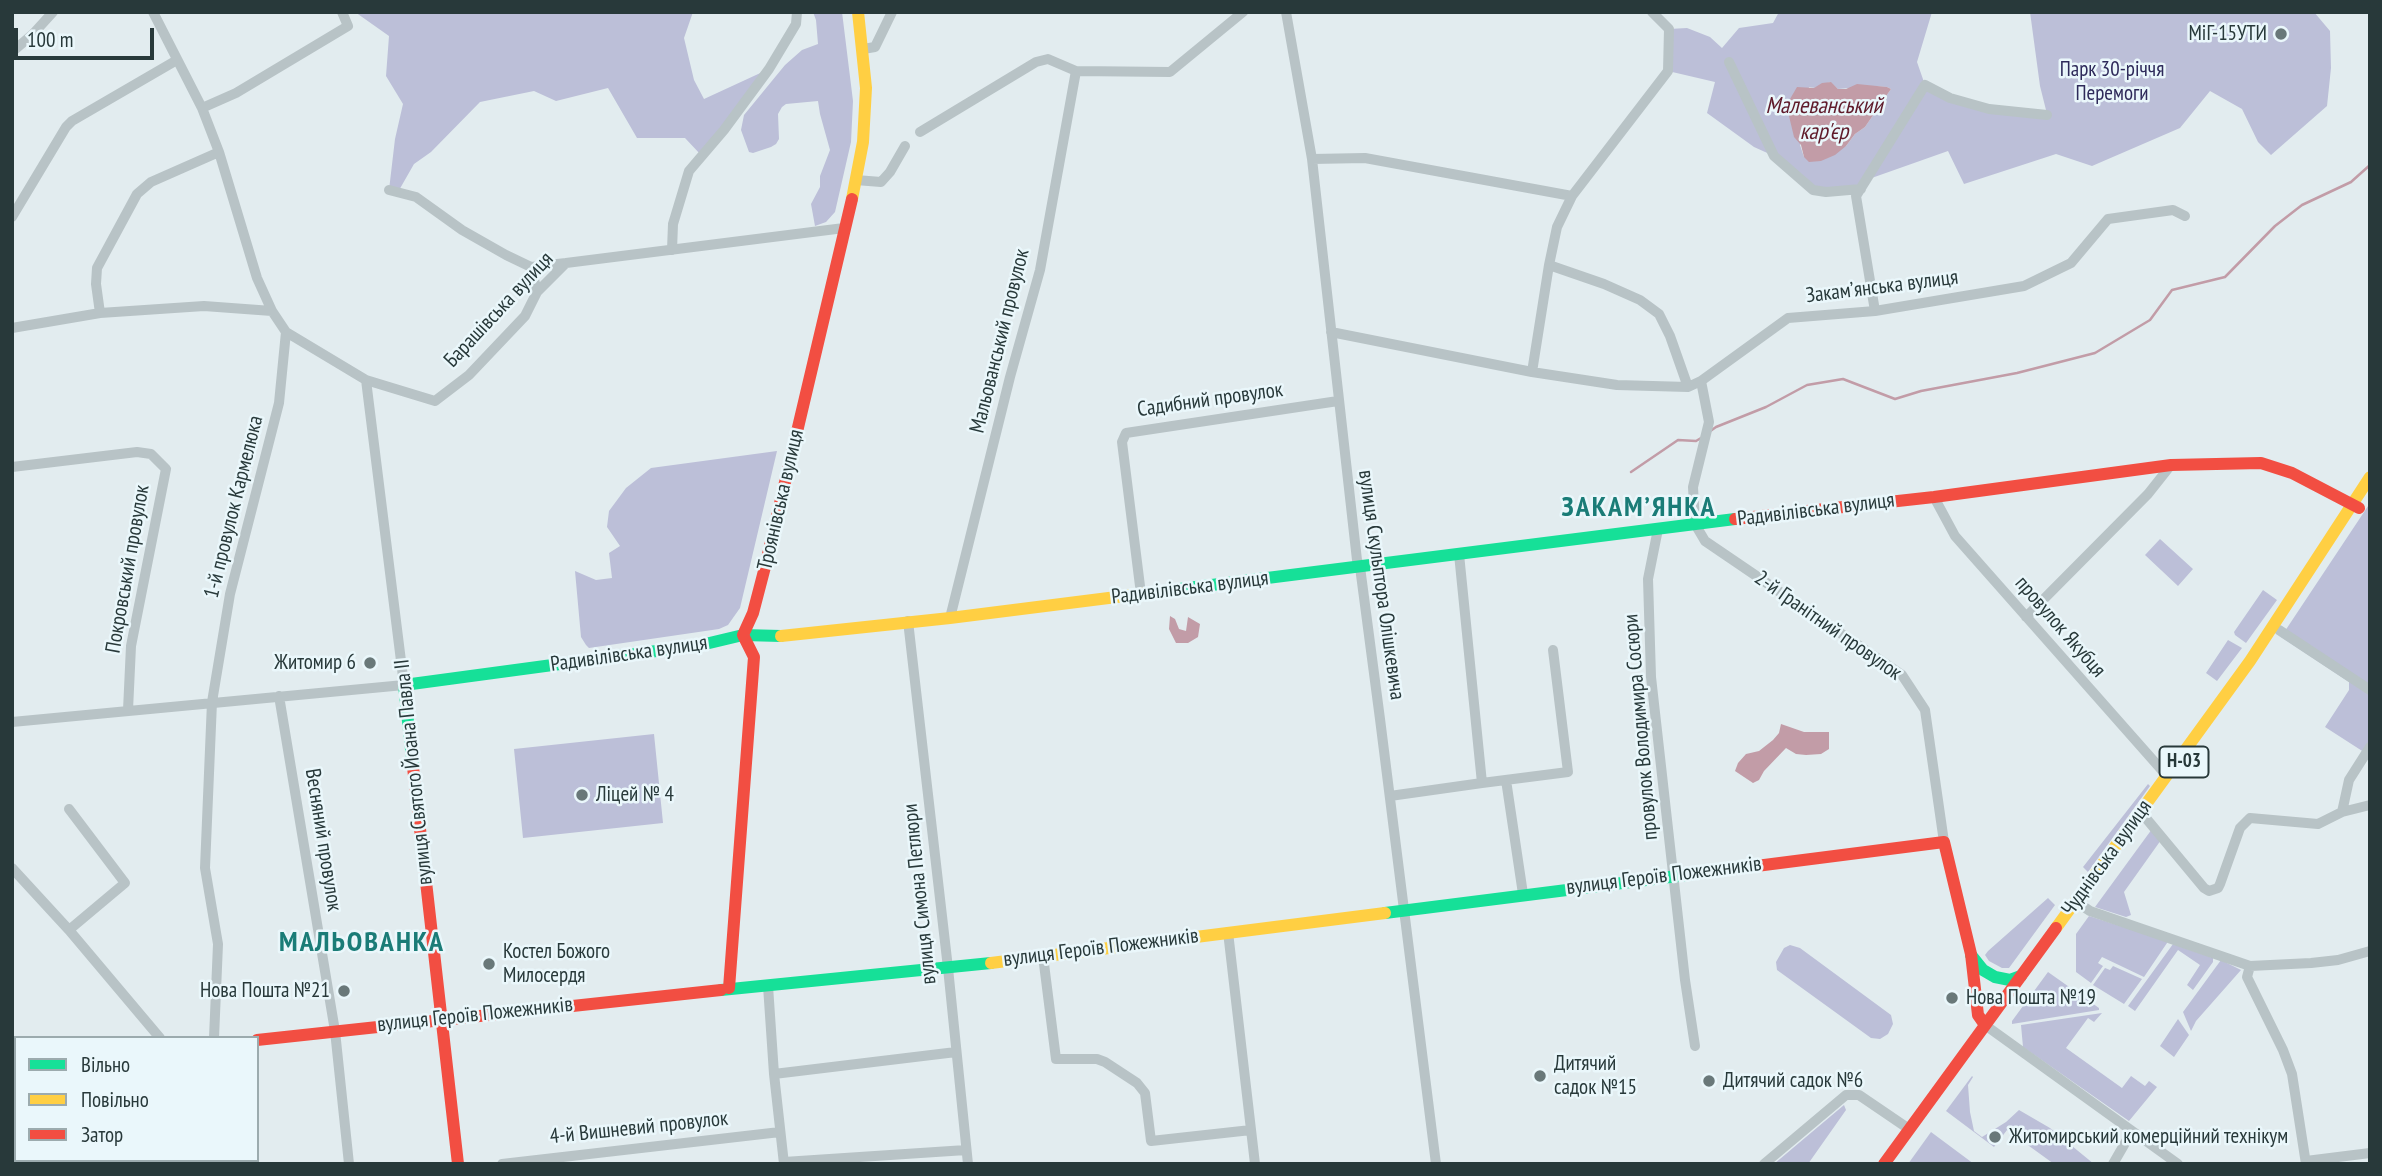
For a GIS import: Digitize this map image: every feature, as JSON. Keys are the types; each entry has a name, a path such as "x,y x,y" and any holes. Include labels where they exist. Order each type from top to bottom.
{"street":[{"path":"12,51 33,34 53,12"},
{"path":"153,12 202,108 219,152 257,278 272,311 286,332"},
{"path":"202,108 236,93 348,26 342,12"},
{"path":"672,250 673,224 689,171 724,130 769,69 796,24 797,12"},
{"name":"Троянівська вулиця","path":"743,635 753,613 765,567 856,180 866,116 863,49 858,12"},
{"path":"863,49 875,47 892,12"},
{"path":"920,132 1036,62 1048,59 1076,71 1170,72 1243,12"},
{"name":"вулиця Скульптора Олішкевича","path":"1286,12 1312,159 1357,560 1405,909 1436,1164"},
{"path":"1532,372 1557,228 1572,196 1668,71 1669,29 1653,12"},
{"path":"12,217 72,121 177,60"},
{"path":"1729,62 1774,156 1781,163 1813,190 1826,192 1861,188"},
{"name":"Мальованський провулок","path":"950,618 1010,377 1040,270 1076,71"},
{"path":"1874,311 1856,196 1925,85 1950,98 1989,110 2047,115"},
{"path":"856,180 881,182 905,146"},
{"path":"100,313 97,268 137,194 151,182 219,152"},
{"path":"1312,159 1365,158 1572,196"},
{"path":"389,190 416,197 462,230 531,267 566,263"},
{"name":"Закамʼянська вулиця","path":"1331,331 1532,372 1618,384 1688,387 1701,381 1788,318 1874,311 2024,286 2071,263 2108,219 2173,210 2185,216"},
{"name":"Барашівська вулиця","path":"286,332 366,380 435,401 469,375 525,316 537,292 566,263 844,228"},
{"path":"1549,265 1640,300 1659,314 1670,336 1688,387"},
{"path":"531,267 537,292"},
{"path":"12,328 100,313 204,306 272,311"},
{"name":"1-й провулок Кармелюка","path":"214,1036 218,944 205,868 212,702 230,594 279,403 286,332"},
{"name":"вулиця Святого Йоана Павла II","path":"366,380 404,684 458,1164"},
{"path":"1695,524 1693,487 1709,422 1701,381"},
{"name":"Садибний провулок","path":"1141,594 1122,442 1126,433 1136,429 1338,401"},
{"name":"Покровський провулок","path":"12,467 137,452 151,454 166,468 131,646 128,710"},
{"name":"Радивілівська вулиця","path":"12,722 404,684 701,645 743,635 771,637 950,618 2171,466 2261,463 2292,473 2356,506"},
{"path":"2026,617 2148,494 2171,466"},
{"name":"Чуднівська вулиця","path":"1884,1164 1988,1027 2021,976 2145,817 2278,630 2356,506 2370,477"},
{"name":"Чуднівська вулиця","path":"1891,1164 2250,661 2356,506 2370,490"},
{"name":"провулок Якубця","path":"1934,497 1955,536 2167,776"},
{"name":"2-й Гранітний провулок","path":"1695,524 1705,541 1902,675 1925,710 1944,842 1971,954 1978,1015 1988,1027"},
{"name":"провулок Володимира Сосюри","path":"1658,529 1648,579 1651,677 1695,1046"},
{"path":"1459,554 1482,783"},
{"name":"вулиця Симона Петлюри","path":"908,621 968,1164"},
{"path":"2278,630 2370,690"},
{"path":"729,988 754,657 743,635"},
{"path":"1390,796 1568,772 1553,650"},
{"name":"Весняний провулок","path":"279,696 335,1031 349,1164"},
{"path":"2342,812 2349,780 2370,747"},
{"path":"1506,780 1522,894"},
{"path":"2145,817 2209,891 2220,884 2240,828 2250,818 2312,825 2325,822 2342,812 2370,805"},
{"path":"69,809 125,883 69,930"},
{"name":"вулиця Героїв Пожежників","path":"259,1040 729,988 948,968 1944,842"},
{"path":"12,868 69,930 158,1036"},
{"path":"2078,903 2090,911 2250,966 2338,960 2370,951"},
{"path":"1228,932 1255,1164"},
{"path":"1971,954 1983,970 1995,977 2010,980 2021,976"},
{"path":"1043,956 1056,1059 1097,1059 1137,1083 1145,1093 1151,1141 1251,1130"},
{"path":"2250,966 2247,977 2292,1074 2306,1163 2370,1153"},
{"path":"768,986 784,1163 966,1150"},
{"path":"1988,1027 2178,1164"},
{"path":"774,1074 956,1052"},
{"path":"1764,1164 1846,1095 1859,1095 1909,1129"},
{"path":"2113,1164 2132,1131"},
{"name":"4-й Вишневий провулок","path":"502,1164 588,1158 780,1132"}],"green space":[{"path":"355,12 693,12 684,38 694,80 704,99 769,69 701,155 685,138 637,138 608,88 556,101 534,91 480,102 431,152 414,164 398,192 389,190 395,139 403,104 386,76 389,36"},
{"path":"813,12 842,12 853,101 851,142 835,212 826,222 815,226 811,204 820,187 820,176 830,150 818,101 786,104 782,107 778,114 779,139 771,147 749,152 741,130 744,115 785,65 802,50 818,44"},
{"name":"Парк 30-річчя Перемоги","path":"1779,12 1932,12 1917,62 1925,85 1950,98 2047,114 2040,86 2030,12 2314,12 2330,31 2331,68 2327,106 2271,155 2258,142 2242,109 2210,91 2180,128 2092,166 2056,154 1964,184 1948,151 1866,180 1861,189 1813,190 1774,156 1754,147 1707,113 1715,82 1668,71 1669,29 1687,28 1710,37 1722,48 1739,28 1773,23","holes":["1830,82 1838,89 1873,86 1891,89 1865,127 1855,134 1846,146 1804,157 1800,145 1809,87 1815,88"]},
{"path":"777,451 740,608 728,625 719,629 589,648 581,637 575,571 596,580 612,578 609,553 620,546 607,527 609,511 626,488 651,468"},
{"path":"2370,503 2370,756 2325,727 2349,690 2349,682 2281,637"},
{"path":"2160,539 2193,569 2178,586 2145,555"},
{"path":"2263,590 2277,600 2246,643 2234,632"},
{"path":"2228,640 2242,648 2217,681 2206,673"},
{"path":"654,734 663,823 523,838 514,749"},
{"path":"2148,784 2150,786 2088,872 2083,867"},
{"path":"2152,829 2161,840 2124,892 2131,915 2126,917 2095,907"},
{"path":"2048,898 2055,905 2009,968 2002,968 1989,961 1985,955 1988,951"},
{"path":"2089,916 2167,943 2144,977 2102,957 2098,963 2103,966 2091,983 2076,972 2076,934"},
{"path":"2173,944 2213,958 2213,962 2193,990 2187,985 2200,965 2178,950 2135,1011 2128,1006"},
{"path":"1790,945 1800,948 1891,1015 1893,1024 1888,1034 1880,1039 1871,1038 1777,970 1776,962 1784,948"},
{"path":"2221,960 2241,970 2196,1021 2191,1031 2183,1012"},
{"path":"2113,966 2142,979 2124,1004 2093,985 2105,968 2110,970"},
{"path":"2048,972 2099,1008 2099,1010 2012,1024"},
{"path":"2102,1013 2094,1022 2088,1018 2066,1048 2122,1088 2131,1076 2145,1086 2149,1081 2157,1087 2129,1121 2023,1047 2021,1025"},
{"path":"2178,1019 2189,1035 2174,1057 2160,1046"},
{"path":"1972,1076 1968,1085 1970,1112 1974,1131 1982,1137 2019,1110 2050,1128 2094,1164 2054,1164 2007,1130 1994,1147 1946,1111"},
{"path":"1844,1105 1846,1110 1808,1164 1774,1164"},
{"path":"1931,1132 1974,1164 1908,1164"}],"water":[{"name":"Малеванський кар'єр","path":"1831,82 1838,89 1857,84 1891,89 1865,127 1855,134 1846,146 1835,155 1821,161 1809,162 1794,137 1789,116 1790,99 1797,87 1814,88"},
{"path":"1170,616 1175,619 1179,629 1186,631 1188,617 1200,624 1198,637 1188,643 1176,643 1169,629"},
{"path":"1781,724 1804,732 1829,732 1829,749 1821,754 1806,755 1796,754 1786,748 1759,780 1753,783 1735,771 1746,754 1759,751 1773,740 1779,733"}],"waterway":[{"path":"1709,432 1766,407 1807,385 1843,379 1895,399 2095,353 2150,320 2172,290 2225,277 2275,226 2302,205 2351,182 2370,165"},
{"path":"1631,472 1678,440 1696,441 1701,438"}],"traffic: fast":[{"path":"1164,591 1735,519"},
{"path":"413,767 404,685 701,645 743,635 781,636"},
{"path":"1385,913 1725,870"},
{"path":"1971,955 1983,970 1995,977 2010,980 2021,976"},
{"path":"721,990 991,963"}],"traffic: slow":[{"path":"852,199 863,142 866,88 858,12"},
{"path":"2056,928 2250,661 2370,477"},
{"path":"781,636 1164,591"},
{"path":"991,963 1385,913"}],"traffic: jam":[{"path":"743,635 753,613 765,567 852,199"},
{"path":"1735,519 1934,497 2171,465 2261,463 2292,473 2359,508"},
{"path":"729,988 754,657 743,635"},
{"path":"413,767 458,1164"},
{"path":"1725,870 1944,842 1971,954 1978,1015 1985,1025"},
{"path":"1884,1164 2056,928"},
{"path":"259,1040 721,990"}],"place":[{"name":"МіГ-15УТИ","path":"2281,34"},
{"name":"Житомир 6","path":"370,663"},
{"name":"Ліцей № 4","path":"582,795"},
{"name":"Костел Божого Милосердя","path":"489,964"},
{"name":"Нова Пошта №21","path":"344,991"},
{"name":"Нова Пошта №19","path":"1952,998"},
{"name":"Дитячий садок №15","path":"1540,1076"},
{"name":"Дитячий садок №6","path":"1709,1081"},
{"name":"Житомирський комерційний технікум","path":"1995,1137"}],"district":[{"name":"ЗАКАМ’ЯНКА","path":"1639,508"},
{"name":"МАЛЬОВАНКА","path":"362,943"}]}
